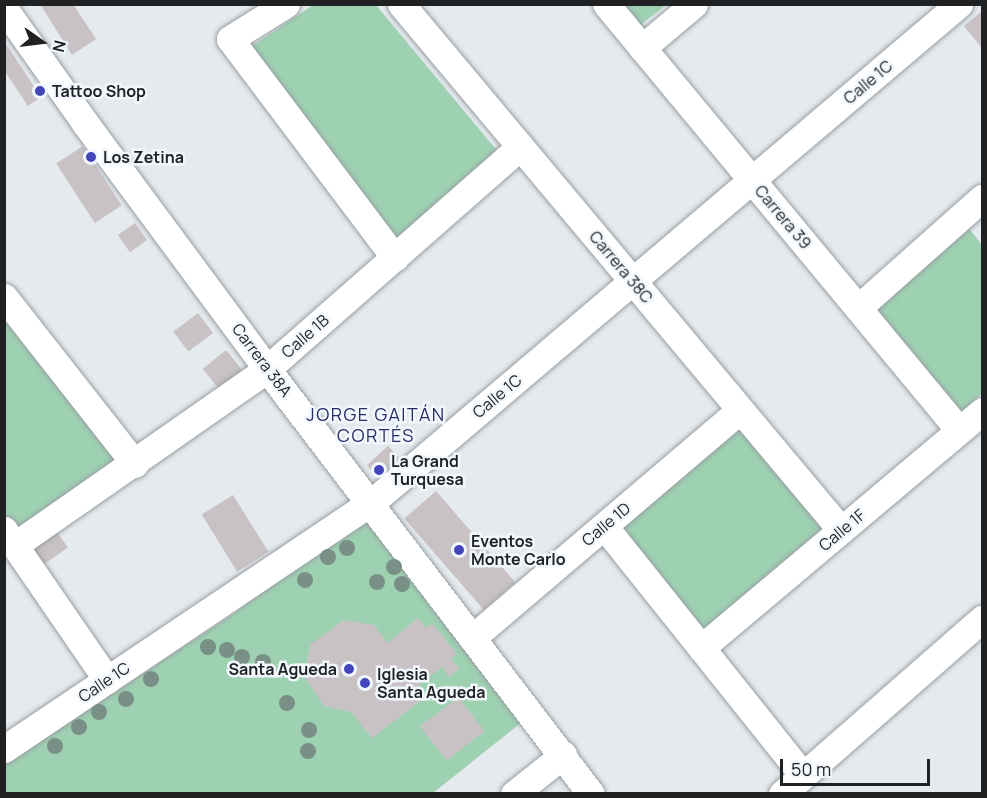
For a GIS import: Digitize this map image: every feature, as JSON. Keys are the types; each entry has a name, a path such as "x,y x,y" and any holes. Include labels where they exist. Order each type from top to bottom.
{"street":[{"path":"286,4 230,39 395,258"},
{"name":"Carrera 38C","path":"401,4 841,530"},
{"name":"Carrera 39","path":"606,4 959,430"},
{"path":"642,48 694,4"},
{"name":"Calle 1C","path":"4,749 372,502 959,4"},
{"name":"Carrera 38A","path":"4,8 85,123 267,369 372,502 591,794"},
{"name":"Calle 1B","path":"10,538 135,464 267,369 520,147"},
{"path":"858,308 978,212"},
{"path":"4,297 135,464"},
{"name":"Calle 1D","path":"472,638 741,410"},
{"name":"Calle 1F","path":"701,648 982,411"},
{"path":"604,526 802,775"},
{"path":"10,538 107,680"},
{"path":"782,794 982,619"},
{"path":"514,794 563,755"}],"green space":[{"path":"313,5 376,5 499,153 394,240 246,50"},
{"path":"613,5 666,5 634,30"},
{"path":"967,226 982,245 982,393 959,414 870,308"},
{"path":"4,315 118,457 16,532 5,515"},
{"path":"740,426 826,532 704,630 619,524"},
{"path":"366,519 522,722 433,793 5,794 5,764 227,618"}],"building":[{"path":"40,4 73,4 96,39 72,55"},
{"path":"982,11 982,48 964,26"},
{"path":"4,41 41,97 28,106 4,70"},
{"path":"83,146 122,206 95,223 56,163"},
{"path":"135,223 147,240 130,252 118,235"},
{"path":"198,313 213,333 188,352 173,332"},
{"path":"226,350 242,370 219,389 203,369"},
{"path":"388,446 400,459 384,472 372,472 367,465"},
{"name":"Eventos Monte Carlo","path":"436,491 515,582 484,610 404,519"},
{"path":"233,495 269,552 237,571 202,515"},
{"path":"57,532 68,548 44,564 33,549"},
{"name":"Iglesia Santa Agueda","path":"418,618 426,628 432,623 457,654 451,659 459,669 449,677 442,667 415,689 423,699 372,738 351,712 324,706 304,676 310,645 344,620 374,625 388,643"},
{"path":"458,697 484,731 447,760 420,727"}],"place":[{"name":"Tattoo Shop","path":"40,91"},
{"name":"Los Zetina","path":"91,157"},
{"name":"La Grand Turquesa","path":"379,470"},
{"name":"Eventos Monte Carlo","path":"459,550"},
{"name":"Santa Agueda","path":"349,669"},
{"name":"Iglesia Santa Agueda","path":"365,683"}],"district":[{"name":"JORGE GAITÁN CORTÉS","path":"376,425"}]}
